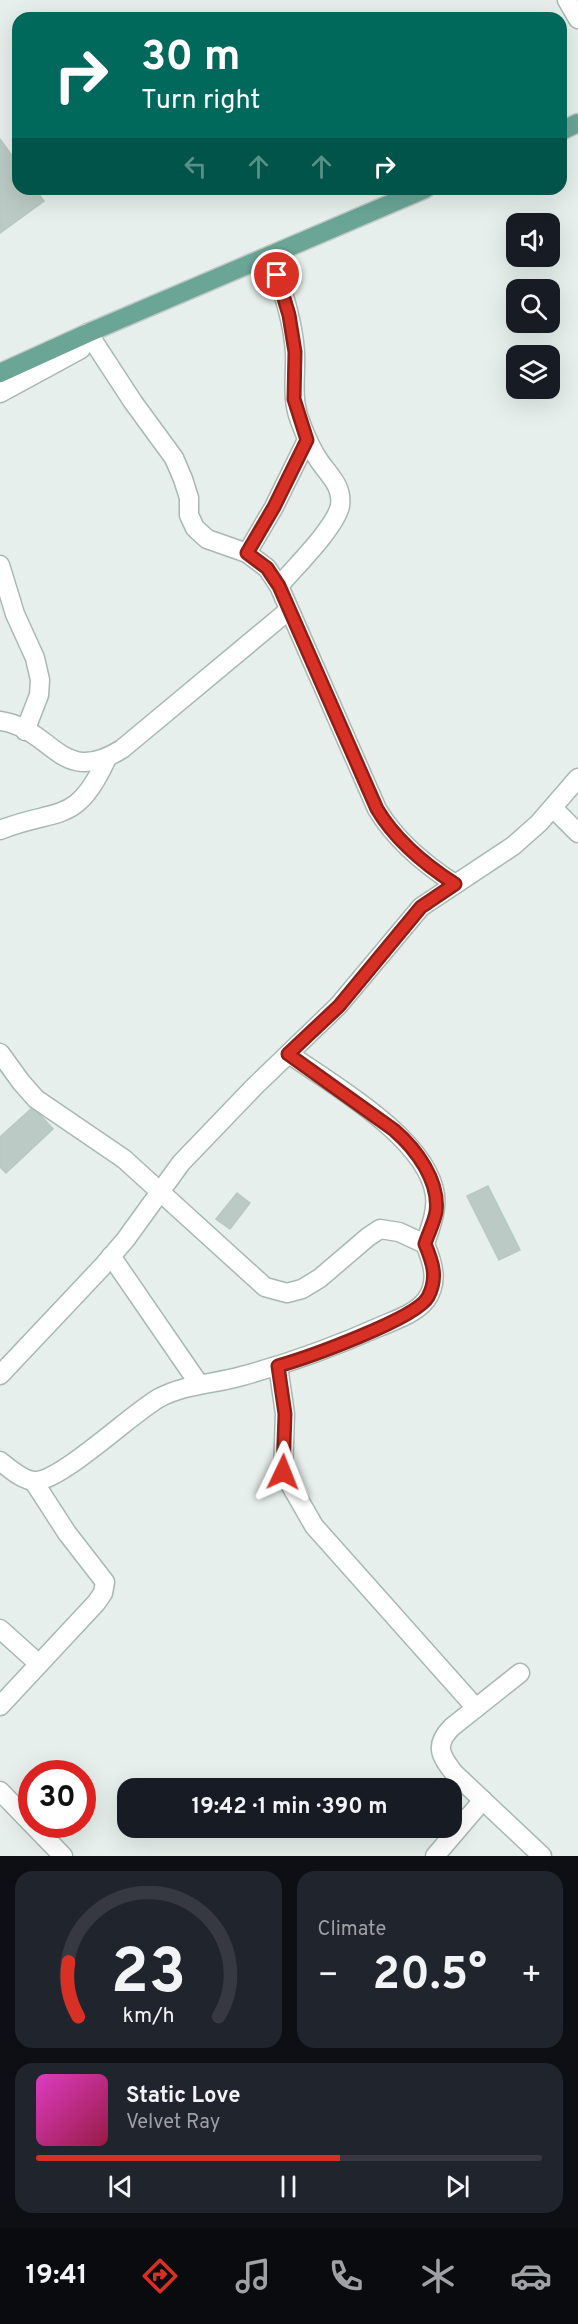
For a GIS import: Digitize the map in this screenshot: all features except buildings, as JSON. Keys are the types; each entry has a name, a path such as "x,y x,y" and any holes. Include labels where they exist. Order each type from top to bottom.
{"main road":[{"path":"0,373 411,195"}],"street":[{"path":"567,0 578,19"},
{"path":"271,255 289,315 295,352 294,399 307,440 341,494 339,508 331,525 279,586"},
{"path":"0,393 81,349 88,333"},
{"path":"88,333 133,402 174,458 183,478 189,498 189,516 195,528 207,539 247,553 267,568 279,586 377,809 388,828 428,866 455,884"},
{"path":"247,553 279,499 307,440"},
{"path":"0,565 15,614 36,658 40,681 39,694 26,731"},
{"path":"0,721 26,731 62,756 77,762 93,763 122,748 290,610"},
{"path":"0,830 66,811 82,800 89,791 106,758"},
{"path":"0,1375 111,1256 181,1163 288,1054 339,1006 421,907 513,846 553,808 578,778"},
{"path":"553,808 578,833"},
{"path":"0,1053 36,1099 124,1160 265,1287 287,1293 302,1289 320,1278 368,1237 380,1230 399,1232 425,1244"},
{"path":"34,1482 46,1479 70,1464 157,1399 174,1391 239,1377 325,1351 414,1311 427,1299 434,1282 433,1264 425,1244 436,1212 435,1193 428,1173 416,1153 394,1130 288,1054"},
{"path":"111,1256 199,1384"},
{"path":"278,1366 285,1414 283,1472 314,1526 476,1708"},
{"path":"0,1461 22,1477 34,1482 67,1533 105,1582 103,1593 96,1603 0,1706"},
{"path":"0,1629 39,1664"},
{"path":"520,1673 443,1736 440,1747 443,1758 454,1773 542,1856"},
{"path":"0,1791 63,1856"},
{"path":"435,1856 483,1800"}],"route":[{"path":"277,275 289,315 295,352 294,399 298,418 307,440 287,483 247,553 267,568 279,586 377,809 388,828 428,866 455,884 421,907 408,920 339,1006 288,1054 405,1139 428,1173 435,1193 436,1212 425,1244 433,1264 434,1282 427,1299 414,1311 325,1351 278,1366 285,1414 283,1472"}]}
